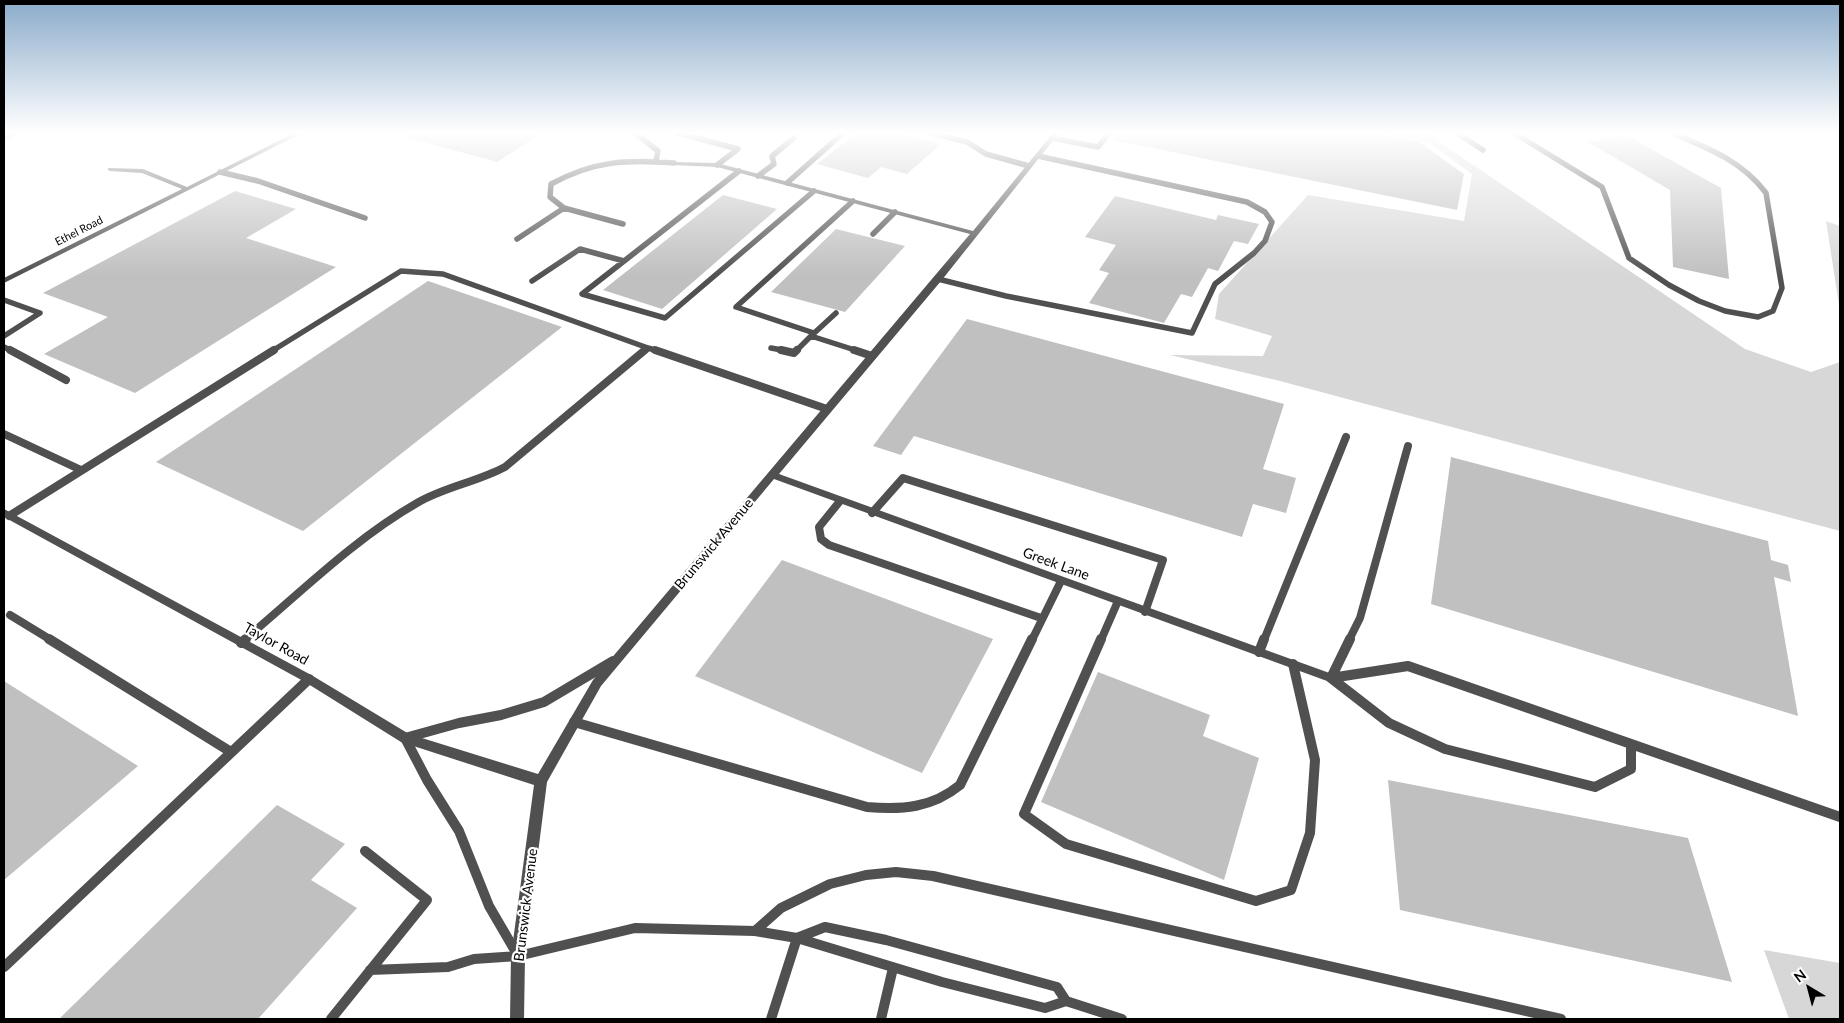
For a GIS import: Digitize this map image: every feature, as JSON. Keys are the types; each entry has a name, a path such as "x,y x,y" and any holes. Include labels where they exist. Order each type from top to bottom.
{"street":[{"path":"167,181 187,189"},
{"name":"Ethel Road","path":"4,281 203,181"},
{"path":"777,181 974,233"},
{"name":"Brunswick Avenue","path":"517,1019 518,956 542,781 597,683 938,279 1017,181"},
{"name":"Greek Lane","path":"772,475 872,513 1331,678"},
{"name":"Taylor Road","path":"6,514 309,680 405,738 542,781"}],"lane":[{"path":"257,181 365,218"},
{"path":"556,181 551,184 550,198 564,208 623,224"},
{"path":"727,181 582,294 665,318 814,191"},
{"path":"938,279 1006,296 1192,332 1215,284 1234,271 1265,241 1272,222 1265,212 1247,202 1150,181"},
{"path":"1590,181 1602,188 1629,258 1699,301 1725,311 1749,316 1766,315 1773,311 1782,288 1766,193 1759,181"},
{"path":"852,201 736,307 872,356"},
{"path":"517,239 564,208"},
{"path":"873,234 895,212"},
{"path":"532,282 580,250 624,261"},
{"path":"6,514 81,470 400,271 443,274 648,348 827,409"},
{"path":"4,300 40,313 4,336"},
{"path":"771,348 794,352 836,313"},
{"path":"4,347 66,380"},
{"path":"241,643 354,548 409,508 445,490 487,478 505,467 648,348"},
{"path":"4,434 81,470"},
{"path":"1259,652 1346,437"},
{"path":"1331,678 1360,618 1408,446"},
{"path":"872,513 903,478 1163,560 1145,612"},
{"path":"840,501 819,528 821,539 829,545 1041,618"},
{"path":"574,722 867,808 896,810 918,807 948,796 960,785 1041,618 1061,581"},
{"path":"1118,602 1024,814 1066,844 1256,901 1291,890 1310,833 1315,760 1293,664"},
{"path":"10,616 231,752"},
{"path":"518,956 489,906 459,831 427,780 405,738 459,723 501,716 544,702 614,661"},
{"path":"1331,678 1408,666 1840,817"},
{"path":"1331,678 1389,723 1445,749 1595,787 1631,769 1631,744"},
{"path":"4,967 309,680"},
{"path":"331,1019 427,900 365,850"},
{"path":"755,931 781,908 830,884 866,875 896,872 933,876 1561,1019"},
{"path":"797,938 825,927 886,940 1057,987 1066,1002"},
{"path":"370,970 448,967 474,959 518,956 635,928 755,931 797,938 942,982 1045,1008 1066,1002 1122,1019"},
{"path":"771,1019 797,938"},
{"path":"881,1019 894,968"}],"shaded area":[{"path":"1471,181 1497,181 1745,349 1811,372 1840,362 1840,531 1280,381 1170,355 1263,356 1272,336 1215,319 1219,294 1308,195 1464,221"},
{"path":"1826,221 1840,226 1840,311"},
{"path":"1764,950 1840,963 1840,1019 1789,1019"}],"building":[{"path":"1313,181 1463,181 1457,210"},
{"path":"1654,181 1708,181 1721,188 1729,279 1673,267 1670,190"},
{"path":"235,191 296,209 246,238 336,267 135,393 44,354 108,317 43,293"},
{"path":"723,195 777,209 662,309 603,290"},
{"path":"1115,196 1216,220 1218,215 1259,224 1248,244 1234,241 1218,271 1208,268 1192,297 1181,294 1164,323 1089,303 1109,273 1099,270 1116,245 1085,237"},
{"path":"836,229 905,246 845,312 771,292"},
{"path":"428,281 562,327 303,531 156,462"},
{"path":"967,319 1284,404 1263,469 1296,478 1286,513 1253,504 1242,537 914,436 901,455 873,446"},
{"path":"1451,457 1768,541 1771,560 1788,565 1791,582 1774,577 1798,716 1431,604"},
{"path":"782,560 993,639 922,773 695,676"},
{"path":"1098,672 1210,715 1203,736 1259,758 1224,880 1041,802"},
{"path":"4,681 138,766 4,880"},
{"path":"1388,780 1688,838 1732,982 1400,910"},
{"path":"277,805 345,844 311,880 357,908 258,1019 59,1019"}]}
